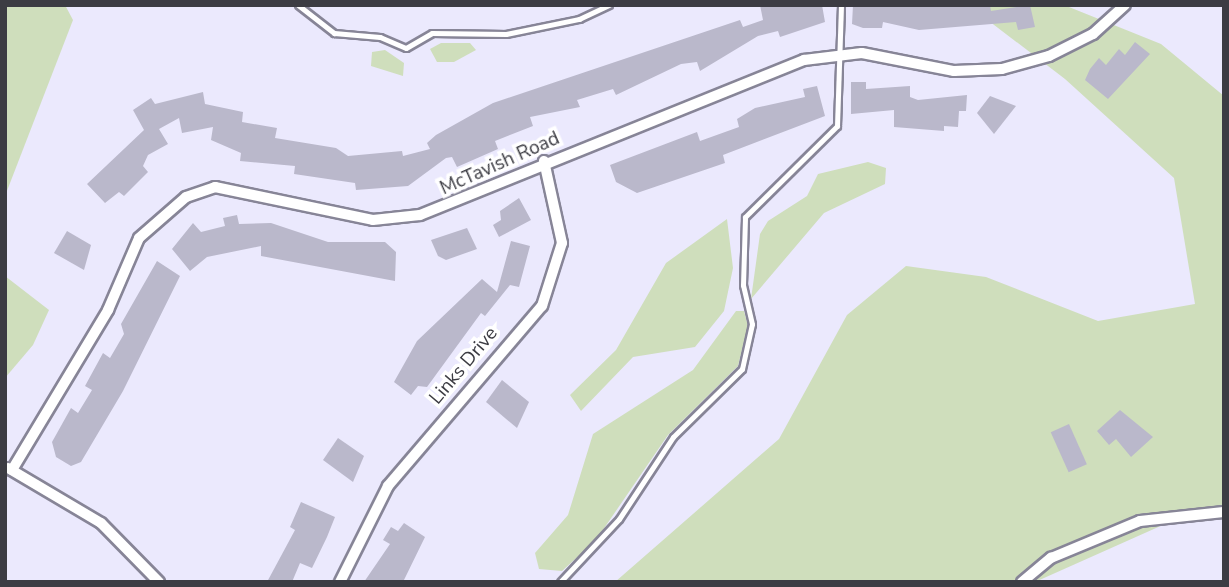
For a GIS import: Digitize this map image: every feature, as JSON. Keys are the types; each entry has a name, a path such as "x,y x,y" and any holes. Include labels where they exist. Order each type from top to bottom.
{"street":[{"name":"McTavish Road","path":"8,468 108,310 139,238 186,197 215,187 373,220 397,218 463,202 544,161 685,112 804,60 862,53 954,71 1002,69 1071,45 1125,5"},
{"name":"Links Drive","path":"340,582 388,486 542,306 562,243 544,161"},
{"path":"8,468 101,523 159,582"},
{"path":"1022,582 1051,558 1140,521 1224,512"}],"lane":[{"path":"298,5 334,33 380,37 406,48 432,33 506,34 579,19 609,5"},
{"path":"560,582 619,519 673,437 742,369 752,324 743,285 745,217 837,126 841,5"}],"green space":[{"path":"5,5 65,5 73,20 5,196"},
{"path":"968,5 1064,5 1161,44 1224,96 1224,513 1174,520 1035,582 615,582 779,439 847,315 906,266 986,277 1098,321 1195,304 1174,178 1065,79"},
{"path":"441,43 470,43 476,50 454,62 437,62 430,49"},
{"path":"385,50 404,63 403,76 371,66 372,52"},
{"path":"868,162 886,168 885,184 824,213 751,299 760,234 768,221 807,196 818,174"},
{"path":"727,219 733,268 724,311 695,347 633,357 581,411 570,395 616,350 666,263"},
{"path":"5,276 49,310 33,345 5,378"},
{"path":"736,311 744,311 748,326 738,366 668,435 596,540 562,571 539,569 535,553 568,515 593,434 693,370"}],"building":[{"path":"760,5 822,5 825,22 780,37 778,31 758,36 700,71 697,62 681,64 616,95 613,89 577,100 580,107 530,117 533,126 495,141 498,149 457,167 452,157 446,158 408,186 356,190 355,183 294,174 295,166 240,161 241,153 211,140 213,127 182,133 179,118 159,129 168,144 148,155 143,166 148,172 124,196 119,192 105,203 87,184 144,130 133,110 151,98 155,104 203,92 205,104 243,112 242,122 277,128 275,138 336,148 348,156 402,151 403,156 430,149 427,143 436,135 493,103 740,20 743,27 763,20"},
{"path":"853,5 990,5 991,11 1030,5 1035,27 1018,30 1016,22 919,30 883,22 882,28 863,28 852,24"},
{"path":"1135,42 1150,54 1108,99 1085,80 1090,69 1099,58 1106,65 1119,49 1125,55"},
{"path":"851,82 866,82 866,89 910,86 910,97 918,100 967,95 966,111 959,111 958,127 944,126 944,131 894,127 894,110 851,114"},
{"path":"817,86 825,116 723,155 725,163 637,193 616,182 610,165 697,132 700,141 739,127 737,119 755,108 805,97 803,89"},
{"path":"990,96 1016,106 994,134 977,113"},
{"path":"519,198 531,220 499,237 493,225 501,220 500,211"},
{"path":"237,215 239,224 271,223 328,242 385,242 396,252 395,281 261,256 261,246 207,257 190,271 172,249 193,223 201,232 225,226 223,218"},
{"path":"467,228 477,249 446,260 438,256 431,240"},
{"path":"67,231 91,245 84,270 54,253"},
{"path":"511,241 530,246 519,287 510,285 485,316 481,313 427,387 418,386 411,395 394,382 417,341 482,279 497,292"},
{"path":"157,261 180,276 123,391 81,462 71,466 56,457 52,442 71,408 78,413 92,390 85,386 103,353 110,358 124,334 121,324"},
{"path":"502,380 529,402 517,428 486,402"},
{"path":"1120,410 1153,437 1131,457 1116,439 1109,445 1097,431"},
{"path":"1069,424 1087,464 1069,472 1051,432"},
{"path":"338,438 364,456 353,482 323,460"},
{"path":"301,502 335,517 327,537 312,568 300,563 292,582 267,582 295,530 290,527"},
{"path":"404,523 425,537 403,582 364,582 390,544 383,540 391,527 398,531"}]}
